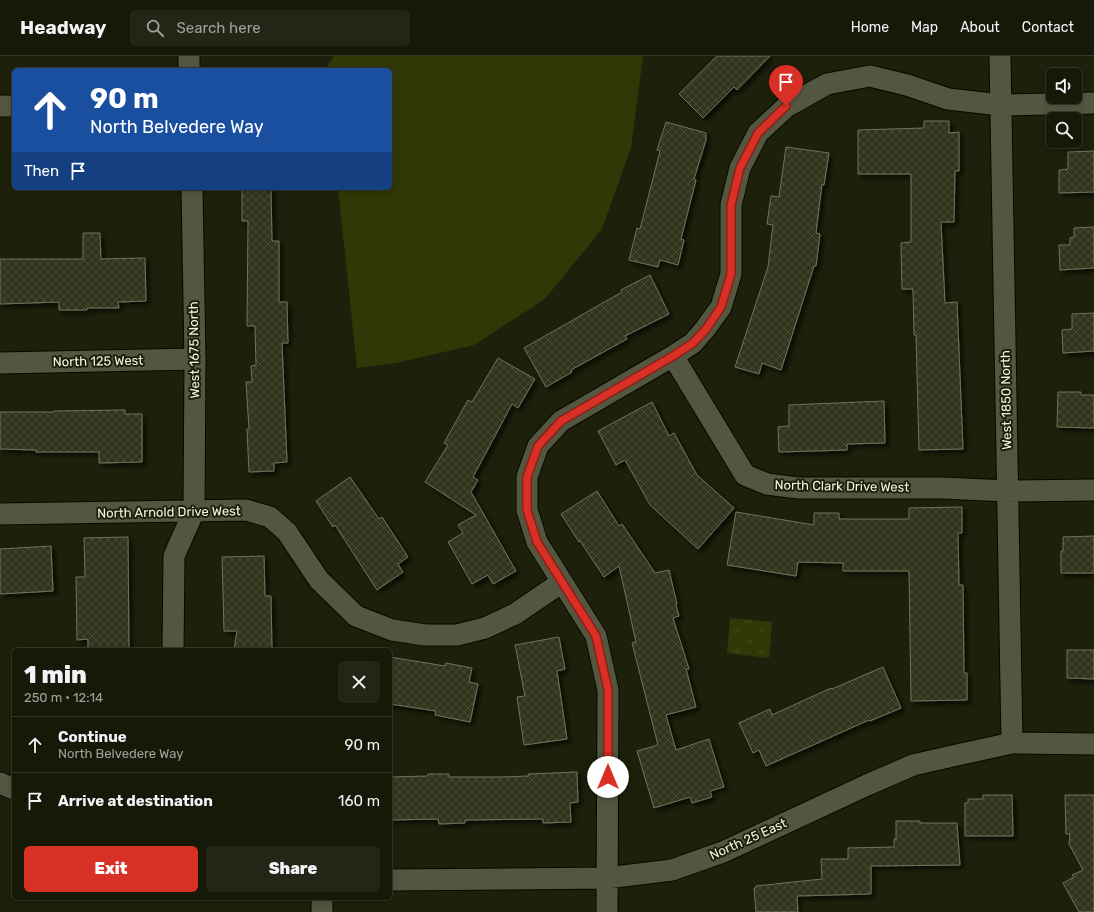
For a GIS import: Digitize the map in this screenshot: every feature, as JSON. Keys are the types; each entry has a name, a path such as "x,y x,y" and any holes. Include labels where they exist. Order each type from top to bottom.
{"street":[{"path":"189,56 189,68"},
{"name":"West 1850 North","path":"1000,56 1012,743"},
{"path":"607,912 608,690 596,636 537,542 527,510 527,477 538,446 561,421 673,356 693,343 706,329 721,307 731,274 731,205 740,168 758,133 786,106 827,84 870,76 907,85 948,99 1001,105 1094,103"},
{"path":"0,106 12,106"},
{"name":"West 1675 North","path":"192,190 195,359 194,511"},
{"name":"North Clark Drive West","path":"673,356 745,475 767,484 798,488 944,488 1007,491 1094,490"},
{"name":"North 125 West","path":"0,363 195,359"},
{"name":"North Arnold Drive West","path":"0,514 246,510 270,517 287,532 319,580 356,616 392,630 425,635 457,635 485,628 515,614 562,582"},
{"path":"173,648 174,556 194,511"},
{"name":"North 25 East","path":"392,880 607,878 672,870 723,852 912,765 1012,743 1094,744"},
{"path":"0,783 12,788"},
{"path":"322,900 322,912"}],"green space":[{"path":"334,56 643,56 631,148 602,229 545,299 474,345 396,363 357,368 338,190 392,190 392,68 326,68"},
{"path":"730,618 772,622 769,658 727,653"}],"building":[{"path":"717,56 770,56 737,90 734,87 703,118 679,94"},
{"path":"924,121 949,121 949,133 959,132 959,171 955,171 954,222 941,222 945,303 957,302 963,449 919,450 916,335 914,335 913,289 902,289 901,243 911,242 911,174 858,174 858,130 924,128"},
{"path":"666,122 706,133 706,140 694,179 696,180 681,239 684,240 678,265 660,260 658,267 629,260 637,228 640,229 660,151 657,150"},
{"path":"786,147 829,153 824,185 822,184 816,233 820,234 816,266 814,266 781,370 762,363 759,374 735,367 768,267 773,225 767,224 771,196 779,197"},
{"path":"1094,151 1094,192 1059,193 1059,170 1068,169 1068,152"},
{"path":"242,190 271,190 272,241 279,241 279,302 287,302 288,343 282,343 287,462 274,463 274,471 249,472 247,429 249,429 246,382 252,382 251,366 256,365 255,326 247,326 248,221 242,221"},
{"path":"1094,227 1094,268 1060,270 1059,245 1070,245 1070,238 1074,237 1074,228"},
{"path":"83,233 100,233 101,259 145,258 146,301 118,302 119,308 87,308 87,310 59,310 59,302 0,304 0,259 83,259"},
{"path":"650,275 669,314 625,336 627,339 571,370 572,372 546,387 524,348 622,292 621,290"},
{"path":"1094,313 1094,351 1063,353 1062,330 1072,329 1072,314"},
{"path":"498,358 535,379 518,408 512,404 473,477 478,480 471,492 516,571 493,584 488,575 472,584 448,542 463,533 458,525 476,515 425,482 448,445 444,443 468,400 472,402"},
{"path":"1058,392 1081,392 1081,395 1094,395 1094,428 1057,427"},
{"path":"884,401 885,443 847,444 847,450 779,452 778,427 789,426 789,405"},
{"path":"652,402 669,436 674,433 697,475 734,508 698,549 650,505 625,460 616,465 598,431"},
{"path":"125,410 125,414 142,414 142,462 99,463 99,452 36,452 36,450 0,449 0,412"},
{"path":"350,477 379,519 382,517 408,557 398,564 403,572 377,590 335,525 333,527 316,501"},
{"path":"597,491 619,526 622,524 655,573 669,570 679,616 673,618 689,669 686,669 696,707 666,715 676,750 709,739 724,787 710,791 712,797 692,803 690,797 654,808 637,751 658,745 632,643 636,642 619,566 604,577 561,514"},
{"path":"962,507 962,533 958,533 959,585 963,585 964,673 967,673 967,700 911,701 909,571 843,571 843,563 798,562 796,576 727,565 736,512 814,525 814,513 839,513 839,519 909,519 909,508"},
{"path":"1094,536 1094,573 1061,573 1061,551 1063,551 1063,537"},
{"path":"128,537 129,648 88,648 88,639 77,640 76,577 85,577 84,538"},
{"path":"51,546 53,591 0,594 0,549"},
{"path":"264,556 265,596 271,596 272,648 234,648 237,631 224,631 222,557"},
{"path":"559,637 565,669 557,671 567,739 524,745 517,697 525,696 515,645"},
{"path":"1067,650 1094,650 1094,679 1067,678"},
{"path":"392,657 445,666 446,663 472,668 469,682 478,684 470,722 435,715 436,711 392,704"},
{"path":"883,667 901,708 870,721 869,720 766,766 759,750 753,753 739,723 770,709 772,715 831,688 832,689"},
{"path":"577,772 578,802 570,803 571,822 543,823 543,819 465,820 465,823 439,824 438,819 392,820 392,777 449,774 449,777 501,777 529,776 528,774"},
{"path":"983,795 1012,795 1013,836 965,836 965,803 968,803 968,799 983,799"},
{"path":"1065,795 1094,795 1094,912 1079,912 1063,883 1074,877 1072,875 1083,870 1069,844 1070,834 1066,834"},
{"path":"896,821 920,821 920,823 957,823 960,865 871,866 871,894 797,896 798,912 756,912 754,888 756,888 756,886 822,879 821,859 848,859 848,848 894,847 894,839 896,839"}],"route":[{"path":"608,777 608,690 596,636 537,542 527,510 527,477 538,446 561,421 673,356 693,343 706,329 721,307 731,274 731,205 740,168 758,133 786,106"}]}
